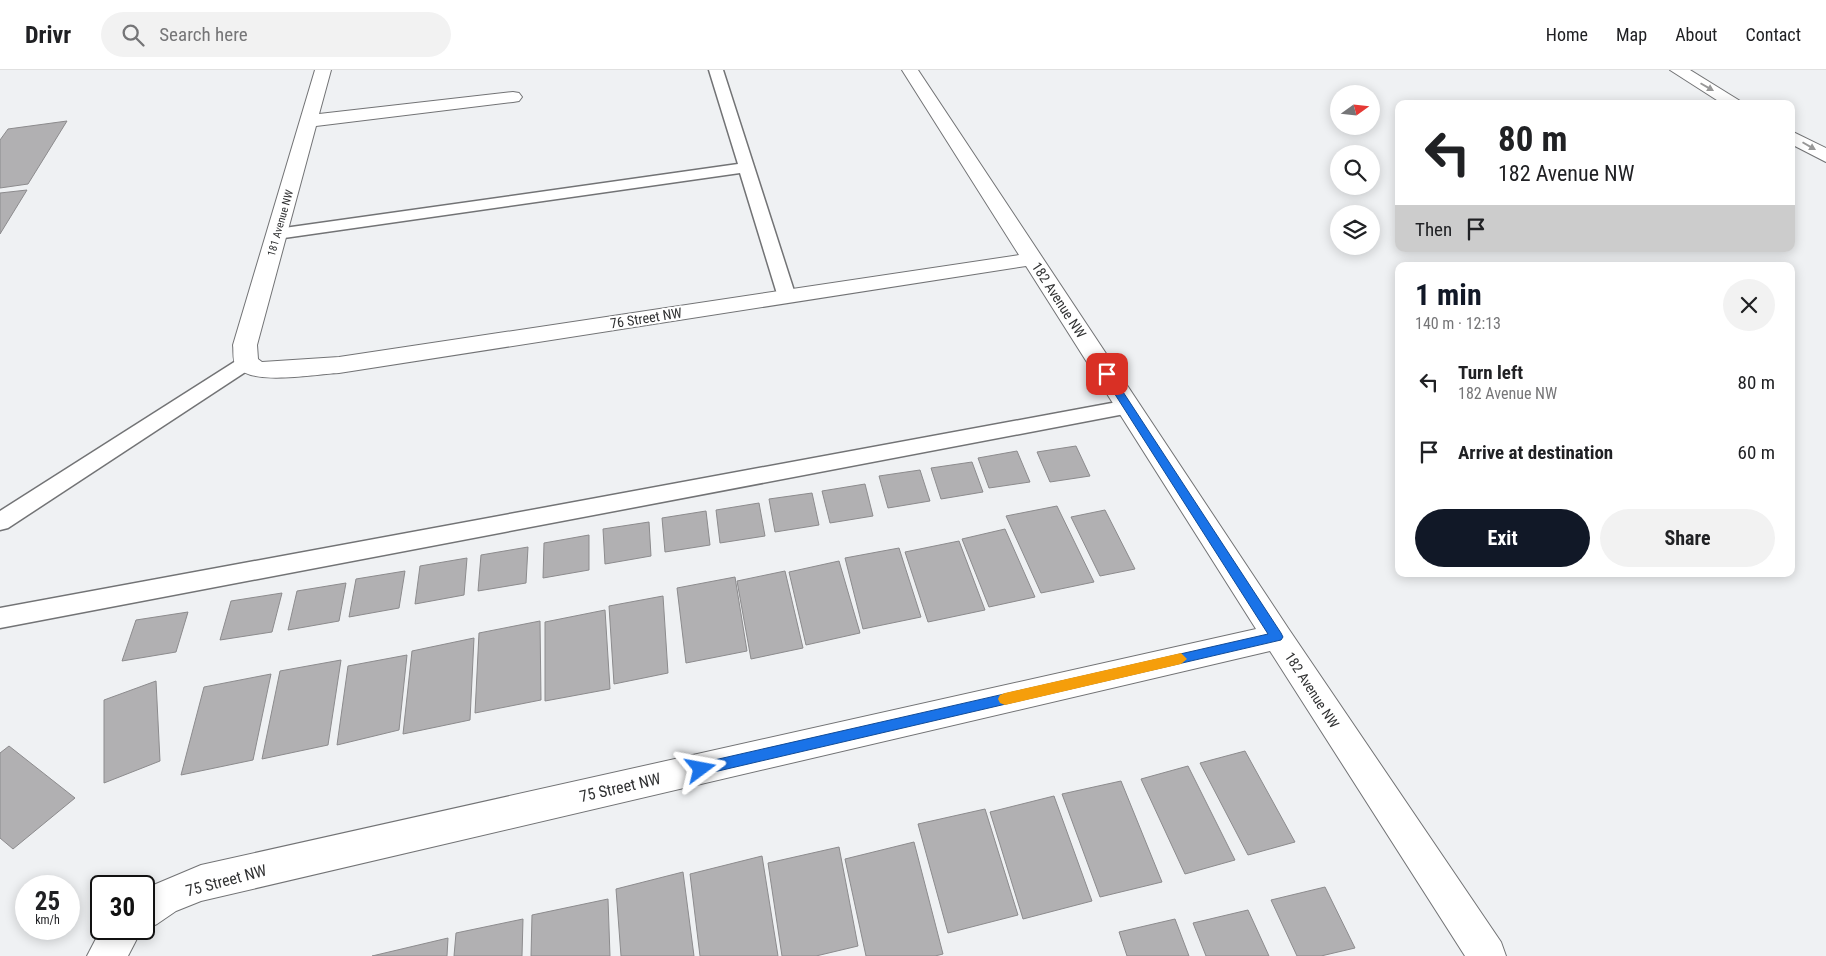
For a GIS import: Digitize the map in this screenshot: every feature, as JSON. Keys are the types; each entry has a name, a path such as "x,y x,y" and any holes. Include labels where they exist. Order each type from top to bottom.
{"main road":[{"name":"181 Avenue NW","path":"252,367 245,345 323,70"},
{"name":"182 Avenue NW","path":"910,70 1277,637 1487,956"},
{"path":"1678,70 1729,100"},
{"path":"309,121 513,97"},
{"path":"1795,138 1826,156"},
{"name":"76 Street NW","path":"252,367 294,370 339,365 1032,259"},
{"name":"75 Street NW","path":"155,903 163,898 201,884 1277,637"},
{"path":"106,956 116,940"}],"lane":[{"path":"716,70 788,297"},
{"path":"277,234 747,167"},
{"path":"0,522 252,367"},
{"path":"0,618 1128,407"}],"building":[{"path":"67,121 28,184 0,188 0,140 8,129"},
{"path":"27,190 0,234 0,193"},
{"path":"1076,446 1090,476 1050,482 1037,452"},
{"path":"1017,451 1030,482 989,488 978,458"},
{"path":"972,462 983,492 941,499 931,468"},
{"path":"920,470 930,501 888,508 879,476"},
{"path":"865,484 873,516 830,523 822,491"},
{"path":"812,493 819,525 775,532 769,499"},
{"path":"759,503 765,536 720,543 716,510"},
{"path":"1057,506 1094,582 1041,593 1006,516"},
{"path":"1105,510 1135,569 1100,576 1071,517"},
{"path":"706,511 710,545 665,552 662,518"},
{"path":"649,522 651,556 605,564 603,529"},
{"path":"1005,529 1035,597 989,607 962,539"},
{"path":"589,535 589,570 543,578 544,543"},
{"path":"959,541 985,610 928,622 905,552"},
{"path":"528,547 526,583 478,591 481,555"},
{"path":"899,548 921,617 863,629 845,558"},
{"path":"467,558 464,595 415,604 420,566"},
{"path":"839,561 860,633 806,645 789,572"},
{"path":"405,571 399,608 349,617 356,579"},
{"path":"785,571 803,648 751,659 737,581"},
{"path":"735,577 747,651 686,663 677,588"},
{"path":"346,583 339,621 288,630 297,591"},
{"path":"282,593 272,632 220,640 231,601"},
{"path":"663,596 668,673 614,684 609,606"},
{"path":"605,610 610,689 545,701 545,622"},
{"path":"188,612 176,652 122,661 136,620"},
{"path":"540,621 541,700 475,713 479,633"},
{"path":"474,638 470,720 403,734 412,651"},
{"path":"407,655 399,730 337,745 348,666"},
{"path":"341,660 328,745 262,759 280,671"},
{"path":"271,674 253,760 181,775 204,687"},
{"path":"156,681 160,761 104,783 104,700"},
{"path":"9,746 75,798 13,849 0,838 0,753"},
{"path":"1245,751 1295,842 1248,855 1200,763"},
{"path":"1188,766 1235,860 1185,874 1141,779"},
{"path":"1121,781 1162,882 1100,897 1062,794"},
{"path":"1054,796 1092,901 1023,919 990,812"},
{"path":"985,809 1018,915 948,933 918,824"},
{"path":"914,842 943,954 935,956 866,956 845,859"},
{"path":"839,847 858,946 816,956 782,956 768,863"},
{"path":"762,856 778,956 700,956 690,874"},
{"path":"683,872 694,956 621,956 616,889"},
{"path":"1325,887 1355,948 1321,956 1297,956 1271,900"},
{"path":"608,899 610,956 531,956 532,915"},
{"path":"1248,910 1269,956 1206,956 1193,923"},
{"path":"523,919 522,956 454,956 456,933"},
{"path":"1175,919 1189,956 1127,956 1119,932"},
{"path":"448,938 447,956 372,956"}],"slow traffic":[{"path":"1005,699 1181,659"}],"route":[{"path":"701,769 1277,637 1107,374"}]}
